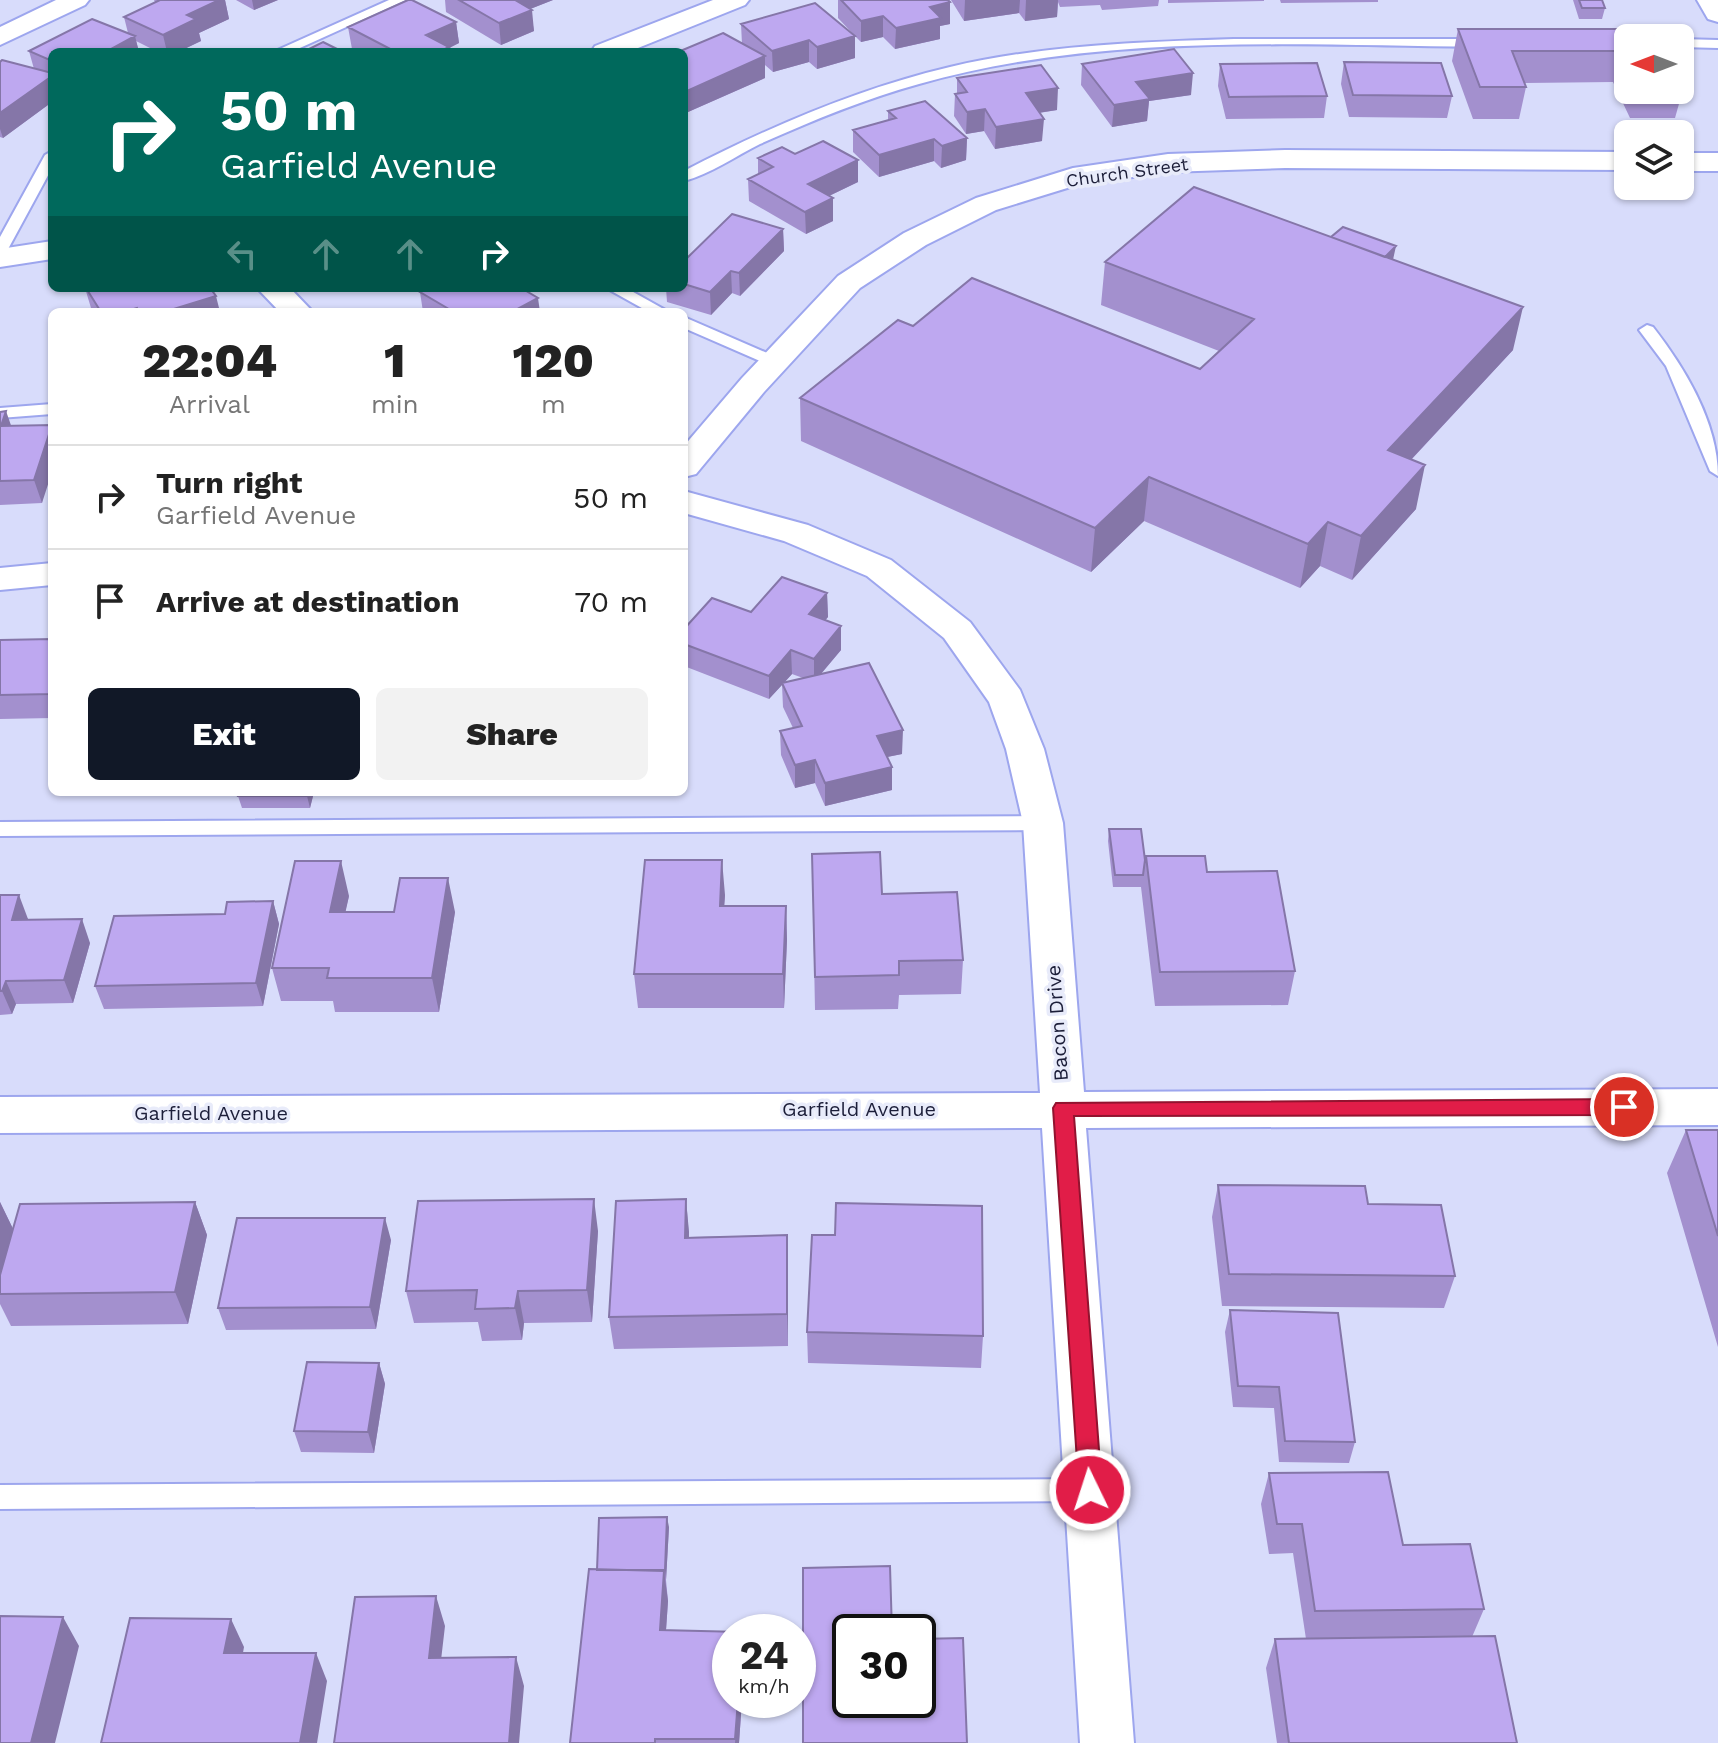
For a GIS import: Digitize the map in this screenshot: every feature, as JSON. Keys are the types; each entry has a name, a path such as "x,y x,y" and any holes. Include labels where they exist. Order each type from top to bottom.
{"main road":[{"path":"1711,0 1718,13"}],"street":[{"path":"0,37 76,0"},
{"path":"614,48 736,0"},
{"name":"Church Street","path":"688,462 849,282 915,239 986,204 1073,177 1168,163 1285,159 1614,161"},
{"path":"1694,162 1718,162"},
{"path":"0,258 48,251"},
{"path":"276,292 294,308"},
{"name":"Bacon Drive","path":"688,503 796,533 879,568 957,630 1007,699 1025,749 1043,823 1107,1743"},
{"path":"0,579 48,574"},
{"name":"Garfield Avenue","path":"0,1115 1718,1107"}],"lane":[{"path":"289,48 400,0"},
{"path":"688,175 816,116 910,83 988,64 1097,50 1200,44 1501,43"},
{"path":"1694,43 1718,44"},
{"path":"0,251 48,162"},
{"path":"622,292 653,308"},
{"path":"688,324 775,362"},
{"path":"1647,330 1674,365 1718,471"},
{"path":"0,413 48,409"},
{"path":"0,829 1043,823"},
{"path":"0,1497 1090,1490"}],"building":[{"path":"160,0 219,0 187,15 196,19 163,35 124,17"},
{"path":"408,0 456,22 426,35 447,48 388,48 348,27"},
{"path":"459,0 515,0 532,10 499,23"},
{"path":"841,0 950,2 930,7 941,18 896,28 883,16 861,21"},
{"path":"1579,0 1602,0 1605,8 1582,8"},
{"path":"815,3 855,36 817,47 809,40 772,51 741,24"},
{"path":"92,19 135,36 113,48 48,48 48,59 29,51"},
{"path":"1458,29 1614,29 1614,51 1512,51 1526,87 1480,87"},
{"path":"723,33 765,56 688,91 687,48"},
{"path":"323,42 335,48 311,48"},
{"path":"1174,49 1193,73 1136,82 1150,99 1114,105 1082,64"},
{"path":"0,62 48,72 48,79 0,113"},
{"path":"1344,62 1441,63 1452,96 1353,95"},
{"path":"1317,63 1327,96 1229,97 1220,64"},
{"path":"1041,65 1058,88 1026,93 1044,119 996,127 985,109 967,112 955,94 967,92 957,78"},
{"path":"925,101 967,138 942,146 934,139 879,155 853,130 896,118 888,111"},
{"path":"823,141 858,160 808,184 833,198 805,212 748,179 773,167 758,158 782,147 795,154"},
{"path":"1194,187 1523,307 1388,450 1425,465 1361,536 1328,522 1308,544 1149,477 1095,528 800,398 898,320 913,326 972,278 1200,369 1254,319 1105,262"},
{"path":"732,214 783,229 739,273 731,271 710,292 688,285 688,257"},
{"path":"1343,227 1396,246 1385,257 1331,237"},
{"path":"88,292 213,292 216,296 177,308 98,308"},
{"path":"420,292 528,292 538,298 519,308 447,308"},
{"path":"6,411 1,426 48,425 48,437 34,480 0,481 0,412"},
{"path":"782,577 827,593 809,614 841,626 814,659 791,650 769,676 688,646 688,625 712,598 751,612"},
{"path":"48,639 48,694 0,695 0,640"},
{"path":"869,663 903,730 877,736 892,767 825,783 815,760 795,765 780,731 802,726 782,683"},
{"path":"1109,829 1141,829 1145,860 1143,875 1115,875"},
{"path":"880,852 882,894 957,892 963,960 899,961 899,975 815,977 812,854"},
{"path":"1146,856 1205,856 1207,872 1277,871 1295,971 1160,972"},
{"path":"645,860 722,860 720,906 786,906 783,974 634,974"},
{"path":"295,861 341,861 330,912 394,912 400,878 448,878 432,978 327,978 329,968 272,968"},
{"path":"0,895 19,895 12,920 82,919 64,980 6,981 0,991"},
{"path":"273,901 256,983 95,986 114,916 225,914 227,902"},
{"path":"1686,1130 1718,1130 1718,1236"},
{"path":"1218,1185 1365,1186 1368,1204 1441,1205 1455,1276 1229,1274"},
{"path":"594,1199 587,1290 518,1291 515,1308 475,1309 477,1290 406,1291 418,1201"},
{"path":"686,1199 685,1238 787,1235 787,1314 609,1317 616,1201"},
{"path":"195,1202 175,1292 0,1294 0,1275 20,1204"},
{"path":"836,1203 982,1206 983,1336 807,1332 812,1235 835,1235"},
{"path":"237,1218 385,1218 370,1307 218,1308"},
{"path":"1230,1310 1338,1313 1355,1442 1285,1441 1279,1387 1238,1386"},
{"path":"307,1362 379,1363 368,1432 294,1431"},
{"path":"1388,1472 1403,1545 1470,1544 1484,1609 1315,1611 1302,1524 1277,1524 1269,1473"},
{"path":"667,1517 665,1570 597,1570 599,1518"},
{"path":"890,1566 891,1614 832,1614 832,1718 936,1718 936,1639 963,1638 967,1743 803,1743 803,1718 816,1718 816,1614 803,1614 803,1568"},
{"path":"589,1569 664,1571 660,1630 712,1631 712,1718 737,1718 735,1739 570,1743"},
{"path":"436,1596 429,1658 516,1657 509,1743 334,1743 355,1597"},
{"path":"0,1616 63,1617 31,1743 0,1743"},
{"path":"130,1618 231,1619 224,1653 316,1653 300,1743 101,1743"},
{"path":"1495,1636 1517,1743 1289,1743 1275,1639"}],"route":[{"path":"1090,1490 1063,1108 1624,1107"}]}
